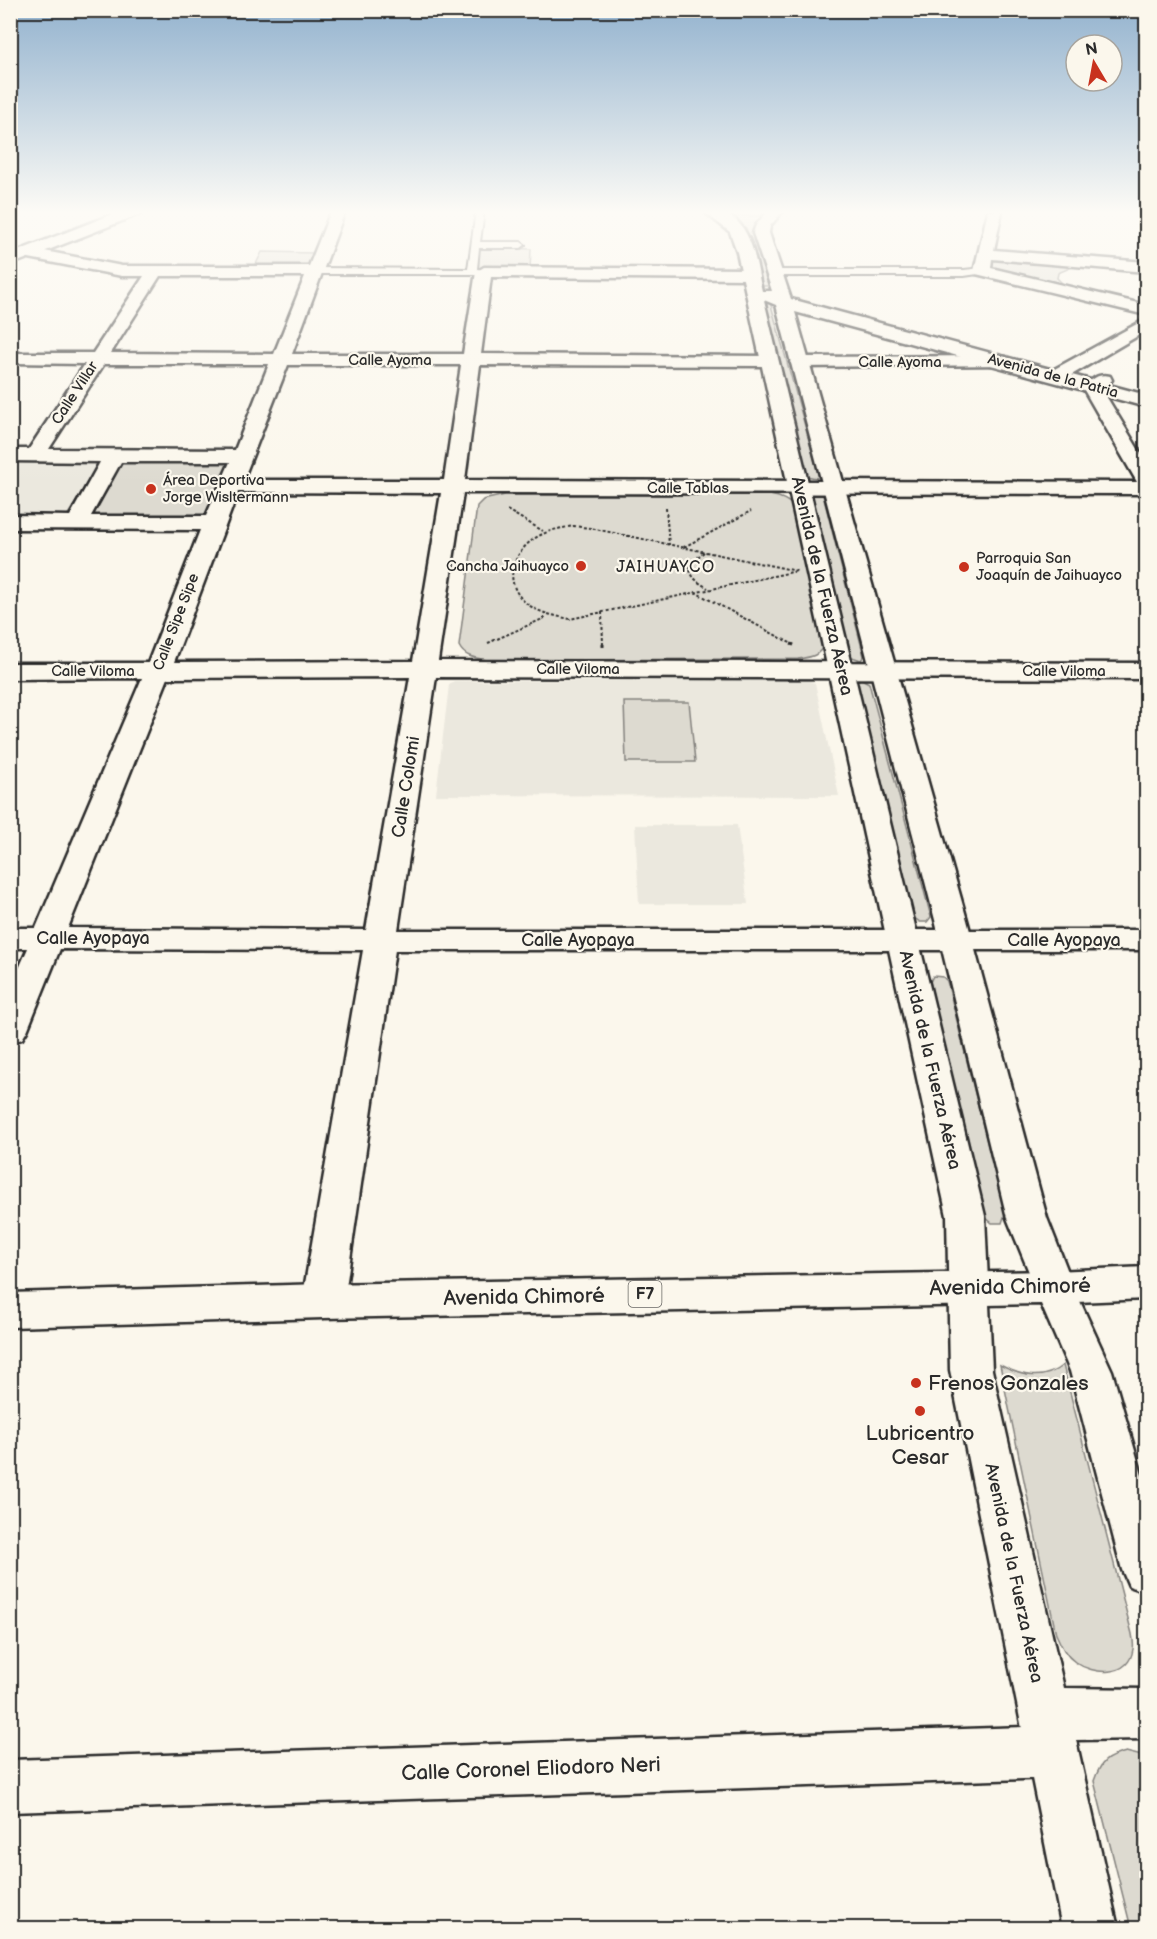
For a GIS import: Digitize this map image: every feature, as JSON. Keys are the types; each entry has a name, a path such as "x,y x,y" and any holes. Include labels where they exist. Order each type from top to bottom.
{"main road":[{"name":"Calle Villar","path":"35,455 135,301"},
{"name":"Calle Sipe Sipe","path":"10,1031 158,671 214,523 243,456 303,301"},
{"name":"Calle Colomi","path":"323,1301 453,488 475,301"},
{"name":"Avenida de la Fuerza Aérea","path":"755,301 966,1216 971,1370 1090,1929"},
{"name":"Avenida de la Fuerza Aérea","path":"782,301 884,670 1027,1218 1091,1371 1146,1570"},
{"name":"Avenida de la Patria","path":"793,301 815,312 1000,361 1061,373"},
{"name":"Avenida de la Patria","path":"804,301 1061,373 1146,401"},
{"path":"1111,301 1146,310"},
{"path":"787,319 796,312 815,312"},
{"path":"1061,373 1146,324"},
{"name":"Calle Ayoma","path":"10,358 769,361"},
{"name":"Calle Ayoma","path":"799,362 1000,361"},
{"path":"1098,384 1093,390 1146,479"},
{"name":"Avenida de la Patria","path":"1098,384 1146,392"},
{"path":"10,454 243,456"},
{"path":"77,522 114,455"},
{"name":"Calle Tablas","path":"229,486 1146,488"},
{"path":"10,522 214,523"},
{"name":"Calle Viloma","path":"10,671 425,669 1146,671"},
{"name":"Calle Ayopaya","path":"10,938 1146,940"},
{"name":"Avenida Chimoré","path":"10,1310 323,1301 1054,1287 1146,1283"},
{"name":"Calle Coronel Eliodoro Neri","path":"10,1786 1047,1733 1146,1714"}],"path":[{"path":"665,498 669,545"},
{"path":"500,506 543,531"},
{"path":"683,548 754,510"},
{"path":"573,526 797,571 570,619 547,616 520,596 511,582 511,568 515,554 543,531 573,526"},
{"path":"704,552 689,564 689,573 693,579 709,589"},
{"path":"694,592 795,646"},
{"path":"602,612 603,655"},
{"path":"479,647 547,616"}],"shaded area":[{"path":"761,301 770,301 819,476 816,478 807,476"},
{"path":"11,458 99,460 100,463 67,516 11,519"},
{"name":"Área Deportiva Jorge Wisltermann","path":"99,460 229,461 229,463 204,517 67,516 100,463"},
{"path":"762,494 783,499 794,507 824,644 820,652 814,656 798,659 488,660 475,658 461,650 459,646 477,506 483,500 505,495"},
{"path":"812,494 823,495 864,656 861,660 849,656"},
{"path":"861,679 869,683 931,917 927,922 920,922 913,917 855,682"},
{"path":"807,680 815,683 839,796 436,795 449,685 454,681"},
{"path":"624,702 689,702 695,762 626,762"},
{"path":"635,825 737,825 748,904 639,904"},
{"path":"933,976 943,977 947,981 1005,1214 1002,1223 992,1223 983,1215 930,982"},
{"path":"1000,1365 1032,1376 1048,1374 1063,1365 1132,1636 1133,1647 1130,1658 1118,1669 1100,1671 1082,1666 1064,1650 1056,1634"},
{"path":"1126,1752 1146,1757 1146,1928 1131,1928 1094,1781 1105,1761"}],"place":[{"name":"Área Deportiva Jorge Wisltermann","path":"151,489"},
{"name":"Cancha Jaihuayco","path":"581,566"},
{"name":"Parroquia San Joaquín de Jaihuayco","path":"964,567"},
{"name":"Frenos Gonzales","path":"916,1383"},
{"name":"Lubricentro Cesar","path":"920,1411"}],"district":[{"name":"JAIHUAYCO","path":"666,567"}]}
